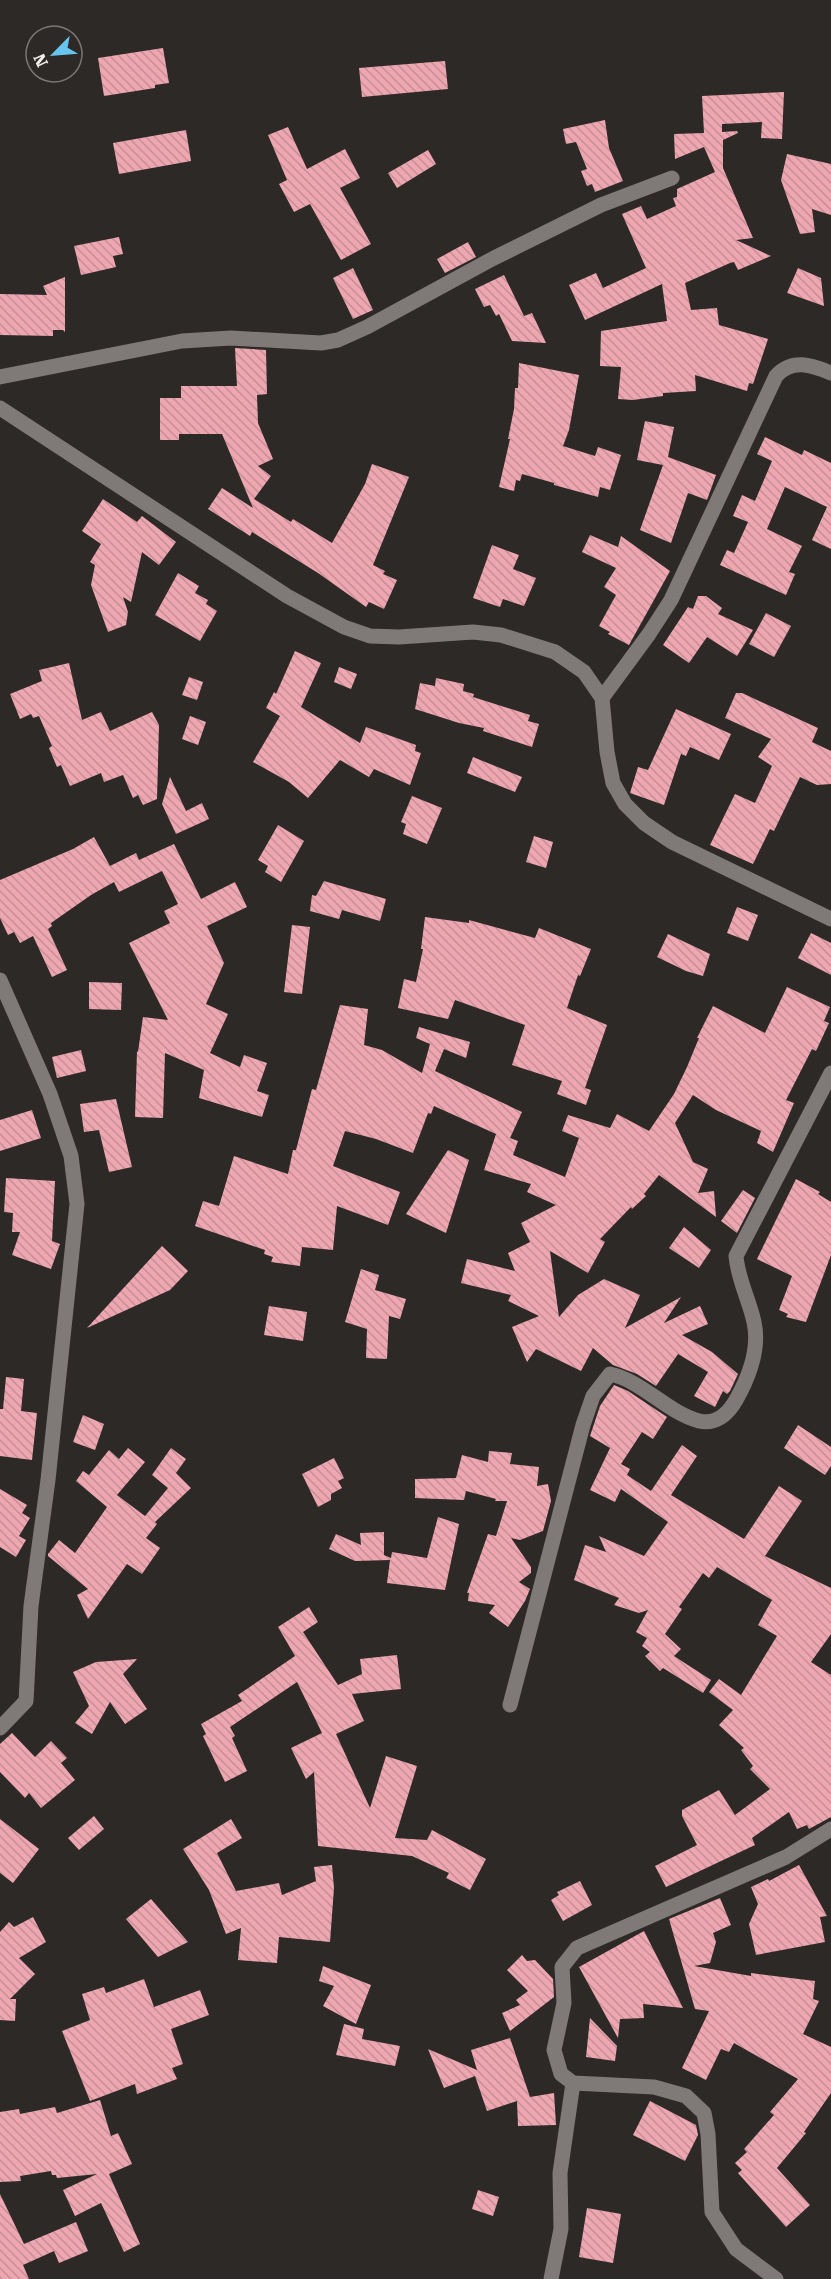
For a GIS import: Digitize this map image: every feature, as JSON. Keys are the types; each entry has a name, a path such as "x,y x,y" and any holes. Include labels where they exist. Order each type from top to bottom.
{"street":[{"path":"0,377 182,341 231,338 321,344 338,340 601,205 672,178"},
{"path":"602,698 650,634 671,600 776,376 786,367 797,365 810,365 831,373"},
{"path":"0,408 287,596 344,627 370,636 399,637 472,632 501,635 555,652 584,672 602,698 607,752 613,783 625,804 644,823 672,842 831,919"},
{"path":"0,980 50,1094 71,1156 77,1204 50,1456 31,1606 26,1701 0,1728"},
{"path":"510,1704 592,1396 610,1374 621,1376 669,1406 699,1421 716,1420 729,1412 747,1380 756,1344 754,1323 738,1273 736,1256 831,1072"},
{"path":"776,2279 736,2249 712,2212 708,2134 704,2113 686,2096 654,2088 573,2083 561,2074 554,2050 564,2003 562,1967 577,1948 786,1857 831,1828"},
{"path":"551,2279 561,2229 560,2173 573,2083"}],"building":[{"path":"163,48 169,83 155,85 155,88 104,96 98,58"},
{"path":"445,61 448,89 362,97 359,68"},
{"path":"784,92 782,139 761,138 762,122 722,124 722,132 737,131 738,133 723,140 723,168 753,238 736,240 771,256 738,270 734,262 730,263 685,283 691,310 717,308 719,325 768,339 753,384 749,383 747,391 695,375 696,391 663,393 663,396 633,400 618,399 621,367 600,366 601,331 667,321 662,284 585,320 569,285 596,273 603,288 646,268 622,214 641,206 647,219 676,206 673,198 677,197 677,189 715,172 704,147 675,159 674,134 704,133 702,96"},
{"path":"605,120 609,148 623,181 595,192 592,184 587,186 581,171 587,169 576,142 566,144 563,129"},
{"path":"288,127 307,169 345,149 360,178 340,188 371,244 341,260 310,204 294,212 279,184 287,180 268,135"},
{"path":"186,130 191,161 119,174 113,143"},
{"path":"428,150 436,164 397,188 388,173"},
{"path":"787,154 831,164 831,215 812,209 815,232 800,234 781,180"},
{"path":"119,237 123,254 113,256 116,267 81,275 74,246"},
{"path":"468,242 476,257 445,273 437,259"},
{"path":"353,268 373,310 353,319 333,278"},
{"path":"798,268 821,278 824,306 787,293"},
{"path":"504,275 524,316 532,313 546,343 512,341 499,314 496,316 490,305 484,307 475,289"},
{"path":"65,277 65,332 53,330 53,336 0,335 0,294 47,295 43,286"},
{"path":"235,348 266,350 267,394 257,395 258,423 273,459 258,466 271,476 254,499 291,522 293,519 332,543 365,484 372,464 409,477 373,565 385,571 383,574 397,580 384,609 369,602 366,607 318,573 252,532 250,536 208,509 222,488 253,508 222,434 179,434 179,440 160,440 160,398 181,398 181,386 237,386"},
{"path":"519,363 579,375 569,430 563,446 595,456 598,447 621,455 610,490 600,487 598,497 522,474 520,481 516,480 514,491 499,487 510,439 508,439 514,409 515,388 518,388"},
{"path":"645,421 674,427 668,457 716,475 707,500 688,493 671,543 640,530 663,465 637,460"},
{"path":"765,437 802,455 804,450 831,463 831,549 812,540 827,507 785,487 767,529 802,546 789,572 795,574 786,595 720,565 727,550 734,553 748,522 733,516 742,495 755,501 772,461 757,454"},
{"path":"103,499 137,522 142,516 176,542 159,565 142,552 131,602 123,597 128,612 126,625 108,632 91,585 95,565 90,562 101,544 82,531"},
{"path":"590,535 618,547 621,536 670,571 629,645 608,634 610,632 599,626 616,595 604,587 616,568 582,552"},
{"path":"492,545 519,555 513,569 536,578 524,606 503,599 500,607 473,598"},
{"path":"178,573 199,586 195,593 208,600 206,604 217,611 200,641 155,615"},
{"path":"698,596 706,596 722,608 718,614 753,630 737,656 707,637 689,663 663,645 688,607 693,609"},
{"path":"766,613 791,626 774,657 749,644"},
{"path":"295,651 321,663 301,707 360,743 366,727 416,745 415,751 421,753 410,785 374,769 369,777 340,760 308,798 289,782 253,762 280,716 266,708 274,692 276,694"},
{"path":"69,663 82,720 101,712 110,731 152,712 159,725 157,799 143,805 138,795 133,798 123,775 104,782 101,773 70,786 61,765 57,767 49,748 52,746 39,716 33,718 31,714 20,719 10,694 42,681 39,670"},
{"path":"339,667 357,674 351,689 334,682"},
{"path":"189,677 203,682 197,700 182,695"},
{"path":"436,678 464,684 463,691 474,694 473,697 530,715 528,721 539,724 532,747 483,731 484,728 459,723 415,709 420,683 435,686"},
{"path":"736,693 742,693 818,728 812,742 831,751 831,784 817,785 800,777 774,831 770,829 753,864 710,845 735,794 755,803 772,766 758,757 771,739 725,718"},
{"path":"676,709 731,734 719,760 690,747 686,756 681,754 664,805 630,793 638,767 648,770"},
{"path":"190,716 206,722 198,745 182,739"},
{"path":"473,757 522,777 515,792 467,773"},
{"path":"170,777 186,811 202,803 209,819 176,834 162,804"},
{"path":"412,796 442,808 427,844 403,834 406,824 401,822"},
{"path":"278,825 304,841 281,882 265,872 268,866 258,860"},
{"path":"534,836 553,842 546,868 526,862"},
{"path":"94,837 110,866 136,853 139,860 174,844 201,899 235,882 247,907 207,926 224,963 206,1004 228,1014 210,1053 240,1067 244,1055 267,1063 257,1091 269,1095 262,1117 199,1098 204,1070 165,1053 163,1118 135,1117 137,1051 143,1017 168,1020 129,943 170,923 164,911 178,904 162,871 119,892 114,882 51,923 52,926 48,929 67,970 52,977 33,936 20,943 14,932 8,935 0,918 0,880 73,849"},
{"path":"324,881 386,899 380,921 342,910 339,919 310,911 312,895 316,896"},
{"path":"737,907 758,915 748,941 727,933"},
{"path":"425,917 469,923 469,920 535,938 539,928 591,949 580,976 578,975 567,1008 607,1025 585,1088 591,1090 586,1105 557,1094 562,1081 512,1065 525,1025 455,1000 448,1019 398,1008 404,979 416,982 423,949 421,949"},
{"path":"292,925 310,927 302,994 284,992"},
{"path":"811,933 831,943 831,975 798,958"},
{"path":"668,934 710,954 703,976 686,971 657,957"},
{"path":"89,982 122,983 121,1010 89,1009"},
{"path":"787,987 830,1007 824,1021 829,1023 816,1051 812,1049 786,1100 794,1103 773,1152 757,1143 761,1131 716,1110 693,1095 675,1123 693,1162 708,1169 698,1193 714,1191 716,1217 659,1175 644,1194 646,1196 632,1209 631,1207 600,1239 605,1242 588,1273 550,1251 559,1317 578,1295 604,1279 640,1295 625,1328 681,1297 664,1323 700,1306 708,1324 682,1335 712,1352 738,1374 730,1391 727,1394 723,1391 715,1407 694,1396 708,1372 678,1354 656,1386 637,1374 613,1365 593,1348 581,1371 536,1349 527,1362 512,1327 539,1316 508,1301 511,1295 461,1283 467,1259 515,1271 508,1253 530,1242 521,1223 556,1205 527,1192 531,1184 484,1170 496,1134 434,1106 431,1114 428,1113 413,1153 376,1139 345,1131 333,1166 400,1192 388,1225 337,1206 333,1250 302,1247 300,1266 271,1262 273,1257 264,1254 265,1250 195,1226 203,1201 219,1206 234,1156 288,1174 293,1150 296,1150 312,1089 316,1090 340,1005 368,1009 364,1045 382,1050 422,1073 430,1044 416,1038 419,1027 470,1042 466,1058 444,1049 435,1071 522,1112 510,1138 518,1141 513,1155 565,1177 579,1138 562,1131 568,1115 610,1128 617,1114 649,1131 674,1094 713,1006 765,1033"},
{"path":"81,1050 86,1071 57,1078 52,1057"},
{"path":"116,1099 132,1167 109,1172 99,1130 84,1132 80,1104"},
{"path":"32,1110 41,1138 0,1151 0,1120"},
{"path":"448,1150 469,1160 446,1233 406,1214"},
{"path":"6,1178 55,1181 52,1241 60,1244 51,1269 12,1255 20,1232 12,1232 13,1213 4,1212"},
{"path":"796,1179 820,1192 818,1194 831,1202 831,1255 806,1322 786,1317 788,1314 779,1310 792,1276 757,1259"},
{"path":"743,1190 755,1198 737,1233 721,1221"},
{"path":"684,1227 711,1250 699,1268 669,1248"},
{"path":"162,1246 188,1271 170,1290 87,1328"},
{"path":"361,1269 379,1275 375,1290 406,1299 400,1319 389,1316 387,1359 366,1358 367,1329 345,1322"},
{"path":"269,1306 307,1312 303,1341 264,1335"},
{"path":"6,1377 24,1379 21,1411 37,1413 32,1460 0,1456 0,1409 3,1409"},
{"path":"614,1385 628,1391 667,1417 653,1439 642,1432 621,1464 630,1469 627,1475 651,1491 682,1445 697,1456 671,1495 744,1539 779,1486 802,1501 765,1556 831,1588 831,1634 811,1662 831,1675 831,1817 809,1829 807,1825 797,1829 789,1812 752,1838 755,1845 666,1887 655,1866 697,1845 682,1816 682,1810 719,1790 735,1815 770,1789 750,1769 753,1766 741,1750 744,1748 719,1725 733,1710 709,1692 719,1679 741,1695 777,1636 758,1625 772,1600 717,1567 709,1578 703,1573 679,1607 682,1609 665,1634 681,1649 674,1656 711,1680 703,1693 663,1668 660,1671 645,1656 650,1652 642,1646 647,1638 636,1632 648,1610 639,1613 614,1605 619,1598 574,1580 585,1545 606,1552 599,1536 644,1556 668,1522 621,1489 615,1502 590,1490 610,1448 590,1436 600,1406"},
{"path":"83,1415 104,1424 95,1450 73,1442"},
{"path":"798,1425 831,1447 831,1466 825,1475 784,1448"},
{"path":"128,1448 145,1462 117,1495 145,1516 168,1488 152,1475 171,1448 186,1459 176,1473 191,1488 155,1522 157,1524 146,1538 160,1548 142,1574 127,1564 88,1619 77,1595 88,1589 48,1554 59,1540 75,1553 107,1507 76,1481 83,1471 89,1475 109,1450 119,1459"},
{"path":"489,1451 512,1453 510,1464 539,1467 537,1486 548,1484 551,1501 543,1531 520,1540 511,1538 531,1567 531,1573 519,1582 530,1589 508,1627 489,1613 495,1605 468,1601 469,1593 467,1593 488,1534 496,1536 507,1501 495,1501 496,1499 466,1491 464,1500 415,1498 415,1479 456,1478 462,1455 488,1462"},
{"path":"334,1458 344,1478 338,1481 342,1488 331,1494 331,1500 318,1507 302,1474"},
{"path":"0,1489 27,1505 22,1513 30,1518 19,1536 26,1540 16,1557 0,1547"},
{"path":"438,1517 459,1524 445,1590 387,1583 390,1560 355,1561 329,1549 336,1534 361,1545 360,1533 384,1532 384,1555 391,1558 392,1552 427,1558"},
{"path":"309,1607 318,1622 303,1632 338,1685 362,1674 360,1659 397,1655 401,1689 352,1694 364,1721 336,1734 370,1808 386,1756 417,1766 395,1838 427,1840 432,1830 486,1859 470,1890 446,1878 449,1873 412,1856 318,1846 314,1772 306,1779 291,1748 322,1733 297,1682 230,1727 235,1736 232,1738 247,1771 225,1782 203,1736 206,1734 201,1724 242,1701 238,1695 295,1656 278,1627"},
{"path":"137,1659 123,1674 147,1709 125,1724 110,1702 92,1734 75,1723 89,1706 73,1672 96,1662"},
{"path":"12,1733 35,1757 51,1741 67,1758 61,1763 75,1780 41,1808 29,1793 25,1798 0,1772 0,1744"},
{"path":"94,1816 104,1829 79,1850 68,1838"},
{"path":"0,1819 39,1849 13,1883 0,1873"},
{"path":"231,1819 242,1838 217,1853 236,1891 279,1883 282,1895 316,1881 314,1867 332,1865 334,1888 330,1942 279,1937 277,1963 238,1960 241,1928 226,1934 209,1890 183,1849"},
{"path":"799,1865 827,1916 820,1917 825,1942 756,1955 749,1924 758,1904 751,1887 768,1879 769,1881"},
{"path":"580,1881 592,1905 563,1921 551,1900 559,1895 557,1892"},
{"path":"720,1898 731,1925 713,1933 716,1942 710,1963 694,1966 751,1976 751,1973 815,1981 813,1999 819,2001 803,2034 831,2047 831,2093 804,2132 806,2133 777,2168 810,2205 786,2227 738,2173 742,2170 735,2163 747,2152 744,2149 774,2115 770,2112 798,2079 734,2043 729,2052 721,2049 706,2080 682,2068 709,2011 695,2009 669,1919"},
{"path":"151,1899 188,1942 158,1957 126,1919"},
{"path":"33,1917 46,1942 19,1958 35,1974 10,1999 16,1999 15,2021 0,2020 0,1932 9,1922 14,1927"},
{"path":"644,1931 683,2008 643,2004 644,2018 620,2019 618,2038 579,1967"},
{"path":"522,1955 527,1961 535,1960 553,1979 554,1997 510,2031 502,2013 520,2005 516,2000 528,1991 507,1970"},
{"path":"323,1966 371,1985 356,2024 323,2006 334,1986 319,1981"},
{"path":"144,1979 154,2007 200,1990 209,2015 171,2029 183,2064 172,2068 177,2079 137,2094 135,2084 90,2101 62,2031 90,2020 82,1994 104,1987 106,1993"},
{"path":"590,2018 617,2046 615,2061 586,2057"},
{"path":"344,2024 364,2029 362,2039 400,2046 395,2066 336,2055"},
{"path":"510,2038 530,2097 554,2093 556,2125 518,2126 517,2101 487,2111 475,2076 444,2088 428,2049 477,2070 471,2050"},
{"path":"100,2100 111,2136 118,2133 132,2164 109,2174 140,2244 124,2252 101,2203 75,2216 63,2190 97,2174 57,2178 56,2175 52,2175 51,2171 20,2176 21,2181 0,2182 0,2112 19,2109 20,2114 55,2107 57,2113"},
{"path":"650,2101 696,2125 698,2135 685,2161 633,2135"},
{"path":"478,2190 499,2197 493,2216 472,2209"},
{"path":"0,2194 24,2244 76,2222 88,2251 59,2263 54,2251 23,2265 29,2279 0,2279"},
{"path":"587,2208 621,2214 613,2263 579,2257"}]}
